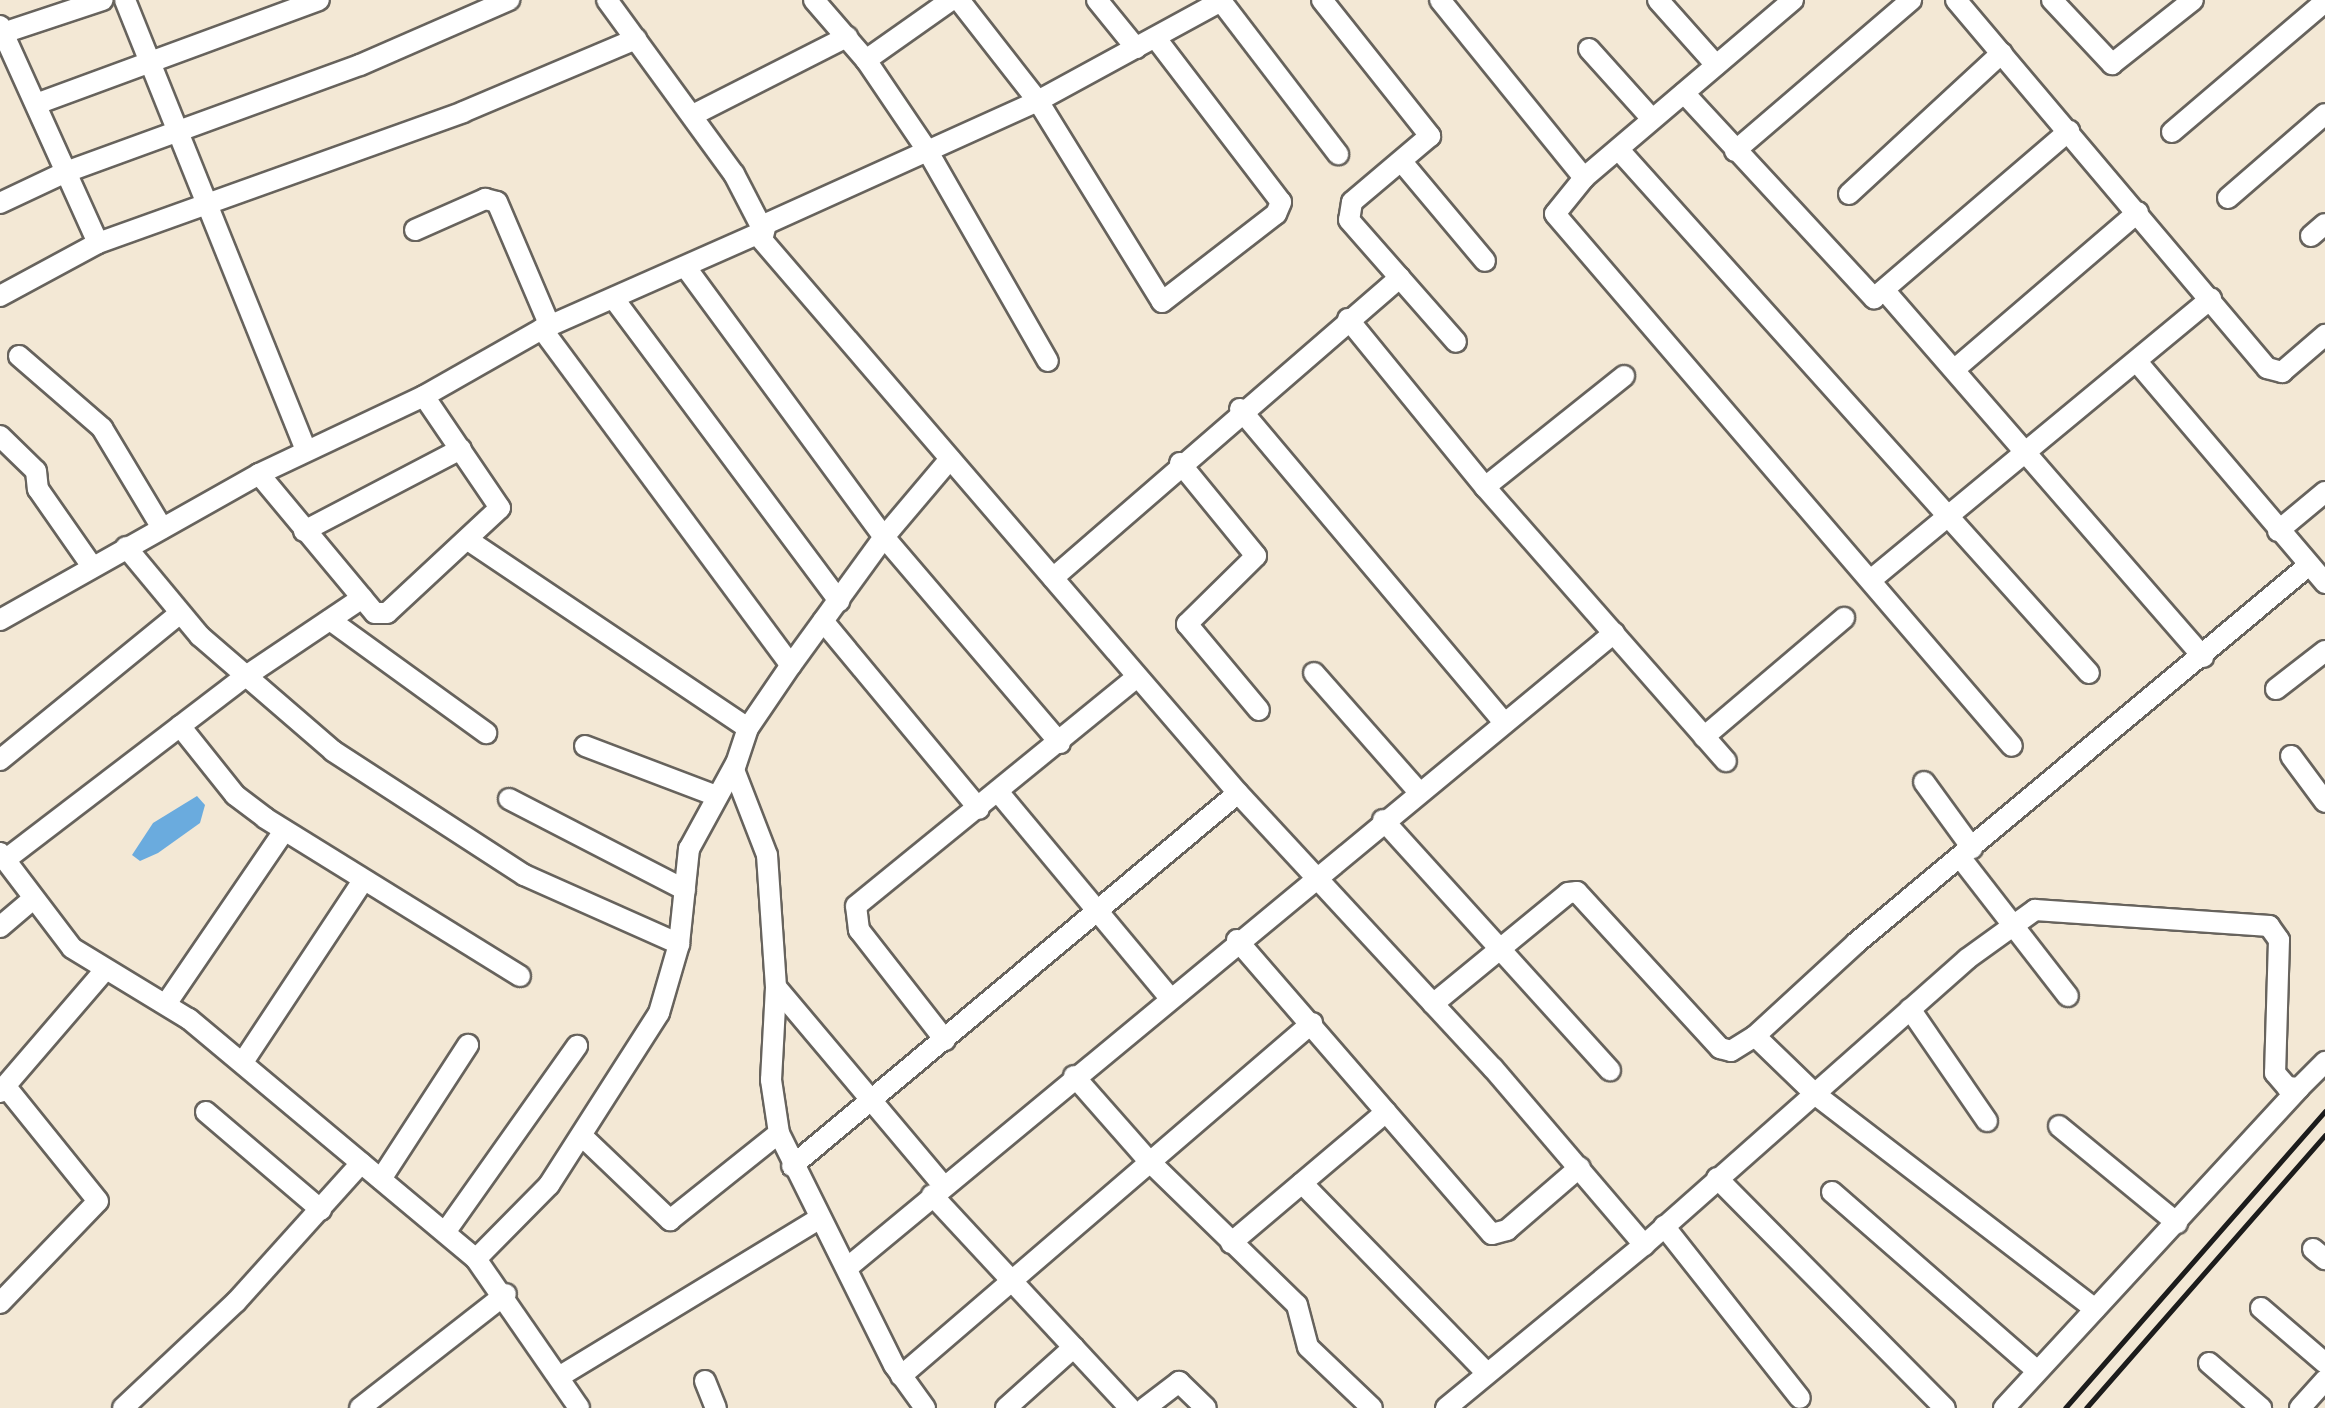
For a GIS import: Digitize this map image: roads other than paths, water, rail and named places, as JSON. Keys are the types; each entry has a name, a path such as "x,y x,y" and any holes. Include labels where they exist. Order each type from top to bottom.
{"street":[{"path":"98,243 39,103 1,30 102,0"},
{"path":"125,0 306,450"},
{"path":"39,103 318,0"},
{"path":"0,204 66,172 178,133 509,0"},
{"path":"607,0 693,116 761,231 950,459 1238,794 1433,1004 1644,1244"},
{"path":"814,0 866,60 927,150 1048,361"},
{"path":"866,60 951,0"},
{"path":"959,0 1038,102 1152,294 1162,302 1276,214 1281,202 1157,40"},
{"path":"1096,0 1136,48"},
{"path":"1322,0 1429,130 1428,142 1347,212 1456,342"},
{"path":"1440,0 1584,178"},
{"path":"1658,0 1716,65"},
{"path":"1793,0 1554,208 1558,218 2012,746"},
{"path":"1735,152 1911,0"},
{"path":"1956,0 2274,372 2290,368 2325,335"},
{"path":"2052,0 2112,64 2193,0"},
{"path":"0,620 259,474 424,396 546,328 687,269 927,150 1038,102 1222,1 1338,154"},
{"path":"2172,132 2325,2"},
{"path":"693,116 847,38"},
{"path":"0,296 98,243 463,112 636,39"},
{"path":"1588,50 1652,119"},
{"path":"1849,194 2002,53"},
{"path":"1684,93 1867,297 1885,291 2070,130"},
{"path":"2228,198 2325,114"},
{"path":"1619,150 2090,673"},
{"path":"1402,162 1486,261"},
{"path":"415,230 485,199 498,202 546,328 791,665"},
{"path":"1954,369 2138,212"},
{"path":"687,269 884,537 1060,743"},
{"path":"1052,578 1240,409 1400,277"},
{"path":"1885,291 2030,452 2204,657"},
{"path":"614,299 839,601"},
{"path":"1872,580 2211,299"},
{"path":"1348,319 1485,487 1726,762"},
{"path":"19,356 102,428 162,528"},
{"path":"2138,362 2325,583"},
{"path":"1485,487 1624,376"},
{"path":"259,474 362,598 378,615 387,613 500,508 424,396"},
{"path":"1240,409 1504,723"},
{"path":"0,436 36,471 38,489 91,566"},
{"path":"304,531 461,449"},
{"path":"476,1259 549,1185 659,1013 679,944 690,848 714,795 736,763 748,728 884,537 950,459"},
{"path":"1180,463 1256,556 1187,624 1259,710"},
{"path":"2278,531 2325,492"},
{"path":"468,540 748,728"},
{"path":"126,548 178,614 332,751 480,848 594,911 679,944"},
{"path":"1433,1004 1568,893 1584,895 1720,1048 1731,1051 1755,1036 1966,852 2204,657 2309,565"},
{"path":"362,598 246,676 3,857 72,948 104,971 166,1004 243,1062 476,1259 506,1294 562,1375 579,1408"},
{"path":"0,760 178,614"},
{"path":"1704,737 1844,618"},
{"path":"330,620 486,732"},
{"path":"823,621 980,810"},
{"path":"847,1268 1312,877 1614,633"},
{"path":"2276,689 2325,651"},
{"path":"1314,674 1418,792"},
{"path":"945,1040 859,930 854,914 866,895 1000,794 1137,678"},
{"path":"180,726 236,795 284,831 520,976"},
{"path":"585,746 714,795"},
{"path":"2291,756 2325,802"},
{"path":"736,763 767,855 776,987 771,1080 779,1133 792,1166 901,1376 925,1408"},
{"path":"1924,782 2014,926 2068,996"},
{"path":"1000,794 1168,998"},
{"path":"792,1166 1238,794"},
{"path":"509,799 685,890"},
{"path":"1383,820 1610,1070"},
{"path":"166,1004 284,831"},
{"path":"243,1062 362,882"},
{"path":"0,927 33,900"},
{"path":"1446,1408 1644,1244 1910,1009 2014,926 2044,909 2270,926 2280,940 2275,1073 2287,1087 2299,1088"},
{"path":"1237,940 1492,1234 1508,1230 1580,1167"},
{"path":"0,1304 98,1201 3,1090 104,971"},
{"path":"776,987 872,1100 1012,1281 1130,1408"},
{"path":"1910,1009 1987,1120"},
{"path":"901,1376 1312,1023"},
{"path":"1755,1036 1814,1094 2095,1309"},
{"path":"381,1179 468,1045"},
{"path":"446,1231 577,1046"},
{"path":"2004,1408 2325,1062"},
{"path":"1074,1076 1148,1161 1297,1305 1308,1347 1372,1408"},
{"path":"206,1112 321,1210"},
{"path":"1231,1242 1386,1112"},
{"path":"2059,1126 2177,1223"},
{"path":"582,1136 670,1220 779,1133"},
{"path":"123,1408 203,1336 361,1163"},
{"path":"1717,1178 1945,1408"},
{"path":"1302,1183 1487,1373"},
{"path":"1832,1192 2038,1371"},
{"path":"562,1375 820,1218"},
{"path":"1664,1226 1800,1398"},
{"path":"360,1408 506,1294"},
{"path":"2262,1308 2325,1362"},
{"path":"1006,1408 1074,1347"},
{"path":"2209,1363 2261,1408"},
{"path":"705,1380 716,1408"},
{"path":"2300,1408 2325,1381"},
{"path":"1144,1408 1179,1382 1206,1408"}],"water":[{"path":"197,796 205,805 200,823 158,853 140,861 132,855 153,823"}],"railway":[{"path":"2065,1408 2325,1111"},
{"path":"2086,1408 2325,1135"}]}
